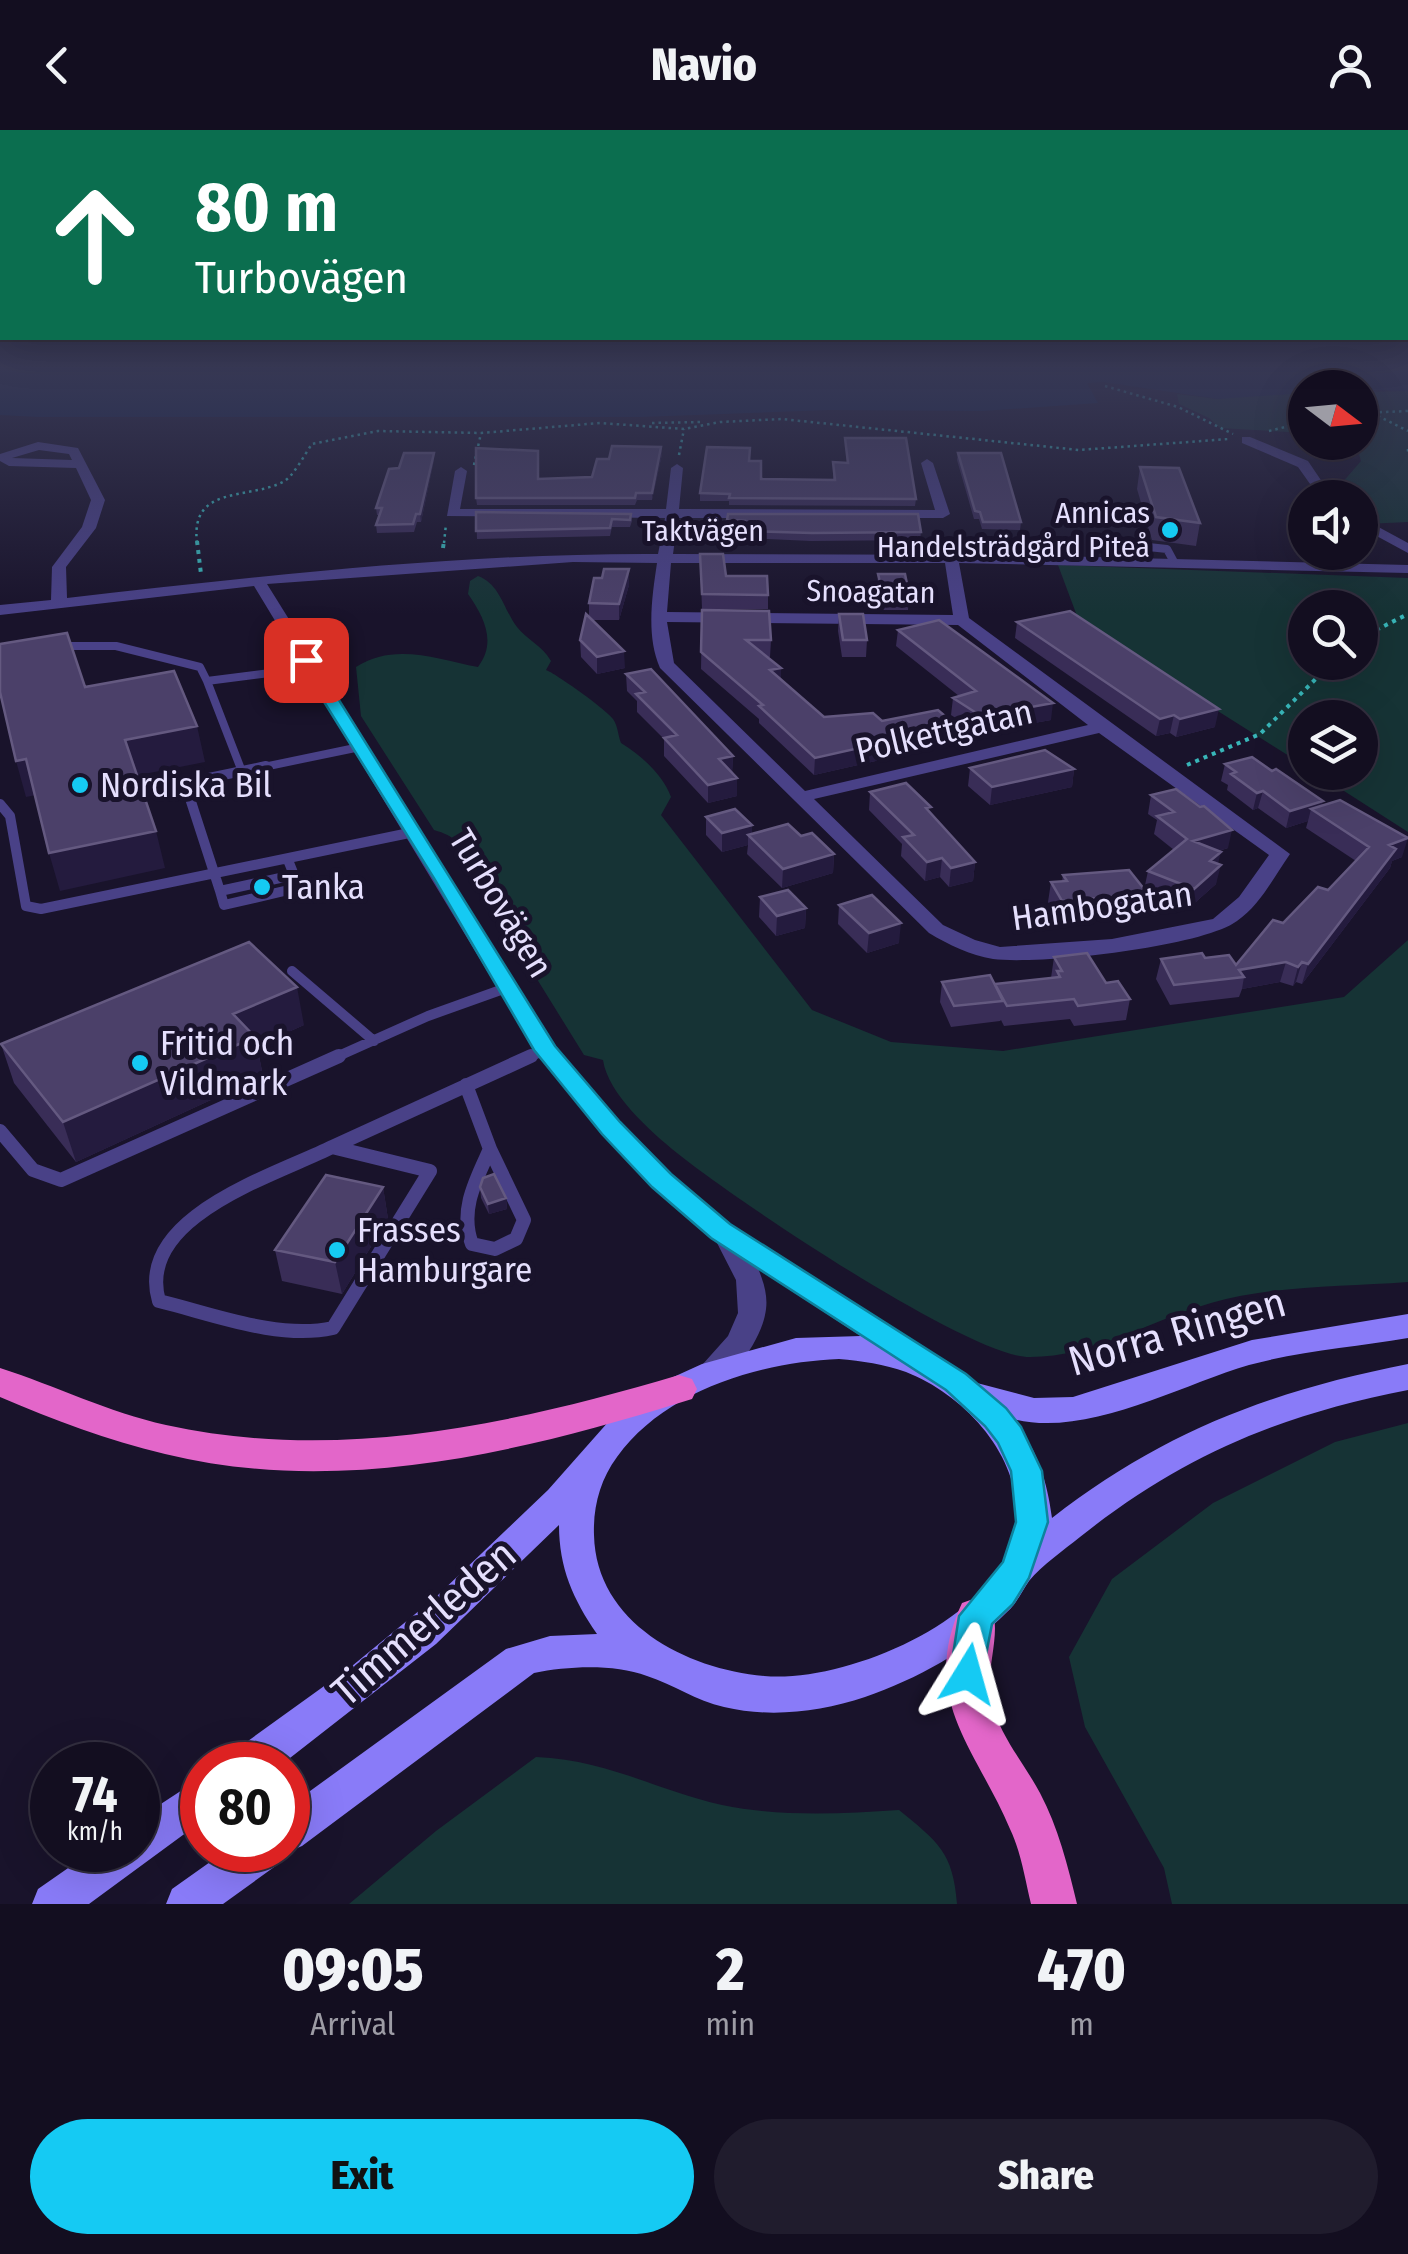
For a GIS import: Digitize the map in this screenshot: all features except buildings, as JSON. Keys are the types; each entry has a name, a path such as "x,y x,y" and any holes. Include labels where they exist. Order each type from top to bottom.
{"highway":[{"path":"0,1382 81,1417 176,1442 222,1450 327,1457 386,1455 499,1440 694,1382"},
{"path":"976,1616 968,1674 970,1700 980,1729 1026,1812 1043,1855 1054,1904"}],"main road":[{"name":"Norra Ringen","path":"972,1394 1034,1411 1073,1410 1252,1352 1408,1326"},
{"path":"828,1347 887,1353 935,1370 972,1394 1010,1436 1026,1471 1032,1522 1017,1568 1002,1593 976,1616 916,1656 876,1674 810,1693 742,1694 706,1686 649,1659 612,1626 583,1579 573,1530 575,1508 590,1469 627,1424 694,1382 774,1354 828,1347"},
{"path":"1017,1568 1118,1486 1205,1436 1298,1401 1408,1377"},
{"name":"Timmerleden","path":"278,1742 424,1631 590,1469"},
{"name":"Timmerleden","path":"310,1816 519,1661 558,1651 584,1650 649,1659"},
{"path":"53,1904 98,1872"},
{"path":"187,1904 231,1872"}],"street":[{"path":"26,449 3,457 9,462 79,464"},
{"path":"58,603 59,567 97,512 98,500 74,450 66,449"},
{"path":"1267,449 1302,464 1314,480"},
{"path":"460,471 452,513 943,514 927,463"},
{"name":"Hambogatan","path":"677,468 675,511 657,639 666,665 936,930 971,948 1004,954 1164,936 1221,922 1244,904 1280,854 1102,727 962,620"},
{"path":"1378,532 1408,549"},
{"name":"Taktvägen","path":"0,610 462,564 667,558 1174,562 1408,570"},
{"path":"951,559 962,620"},
{"name":"Turbovägen","path":"258,582 546,1050 662,1181 721,1231 935,1370"},
{"name":"Snoagatan","path":"659,617 962,620"},
{"name":"Polkettgatan","path":"800,797 1102,727"},
{"name":"Turbovägen","path":"694,1382 738,1346 746,1332 754,1298 746,1266 721,1231"}],"lane":[{"path":"1139,546 1167,549 1174,562"},
{"path":"37,646 116,646 200,667 241,770"},
{"path":"208,681 310,668"},
{"path":"288,860 297,888 224,905 185,784 360,747"},
{"path":"0,804 10,816 26,906 41,909 414,832"},
{"path":"292,971 374,1042"},
{"path":"0,1131 33,1171 50,1180 61,1180 428,1016 508,987"},
{"path":"332,1147 430,1171 333,1328 320,1333 289,1330 159,1301 154,1289 156,1269 188,1220 332,1147 546,1050"},
{"path":"466,1085 490,1149 524,1220 516,1239 494,1249 472,1244 466,1214 490,1149"}],"path":[{"path":"202,587 195,522 202,512 232,494 281,484 308,449"},
{"path":"460,471 474,466 477,449"},
{"path":"677,468 680,449"},
{"path":"1067,449 1095,449"},
{"path":"442,556 447,518 452,513"},
{"path":"1378,629 1408,614"},
{"path":"1166,772 1260,734 1316,680"}],"green space":[{"path":"1378,449 1408,449 1408,522 1378,523 1378,480 1345,480 1361,461 1378,460"},
{"path":"1058,565 1408,578 1408,832 1343,790 1378,790 1378,700 1288,700 1288,755 1080,624"},
{"path":"478,576 491,585 517,627 547,655 551,661 546,670 609,714 621,743 657,773 671,797 661,815 812,1010 891,1042 1003,1051 1344,997 1408,940 1408,1282 1235,1297 1077,1351 1030,1357 1000,1350 957,1332 906,1304 705,1174 666,1144 621,1099 603,1060 584,1055 467,866 460,847 453,838 434,830 361,716 356,667 370,659 416,655 478,667 487,648 486,630 468,594 470,581"},
{"path":"1408,1423 1408,1904 1172,1904 1164,1868 1085,1727 1069,1657 1112,1579 1213,1503 1335,1442"},
{"path":"536,1757 586,1764 744,1809 810,1814 899,1810 941,1850 952,1872 957,1904 349,1904 436,1831"}],"place":[{"name":"Annicas Handelsträdgård Piteå","path":"1170,530"},
{"name":"Nordiska Bil","path":"80,785"},
{"name":"Tanka","path":"262,887"},
{"name":"Fritid och Vildmark","path":"140,1063"},
{"name":"Frasses Hamburgare","path":"337,1250"}],"route":[{"path":"306,660 445,880 546,1050 611,1128 662,1181 721,1231 956,1382 996,1417 1010,1436 1026,1471 1032,1522 1017,1568 1002,1593 976,1616 968,1674"}]}
